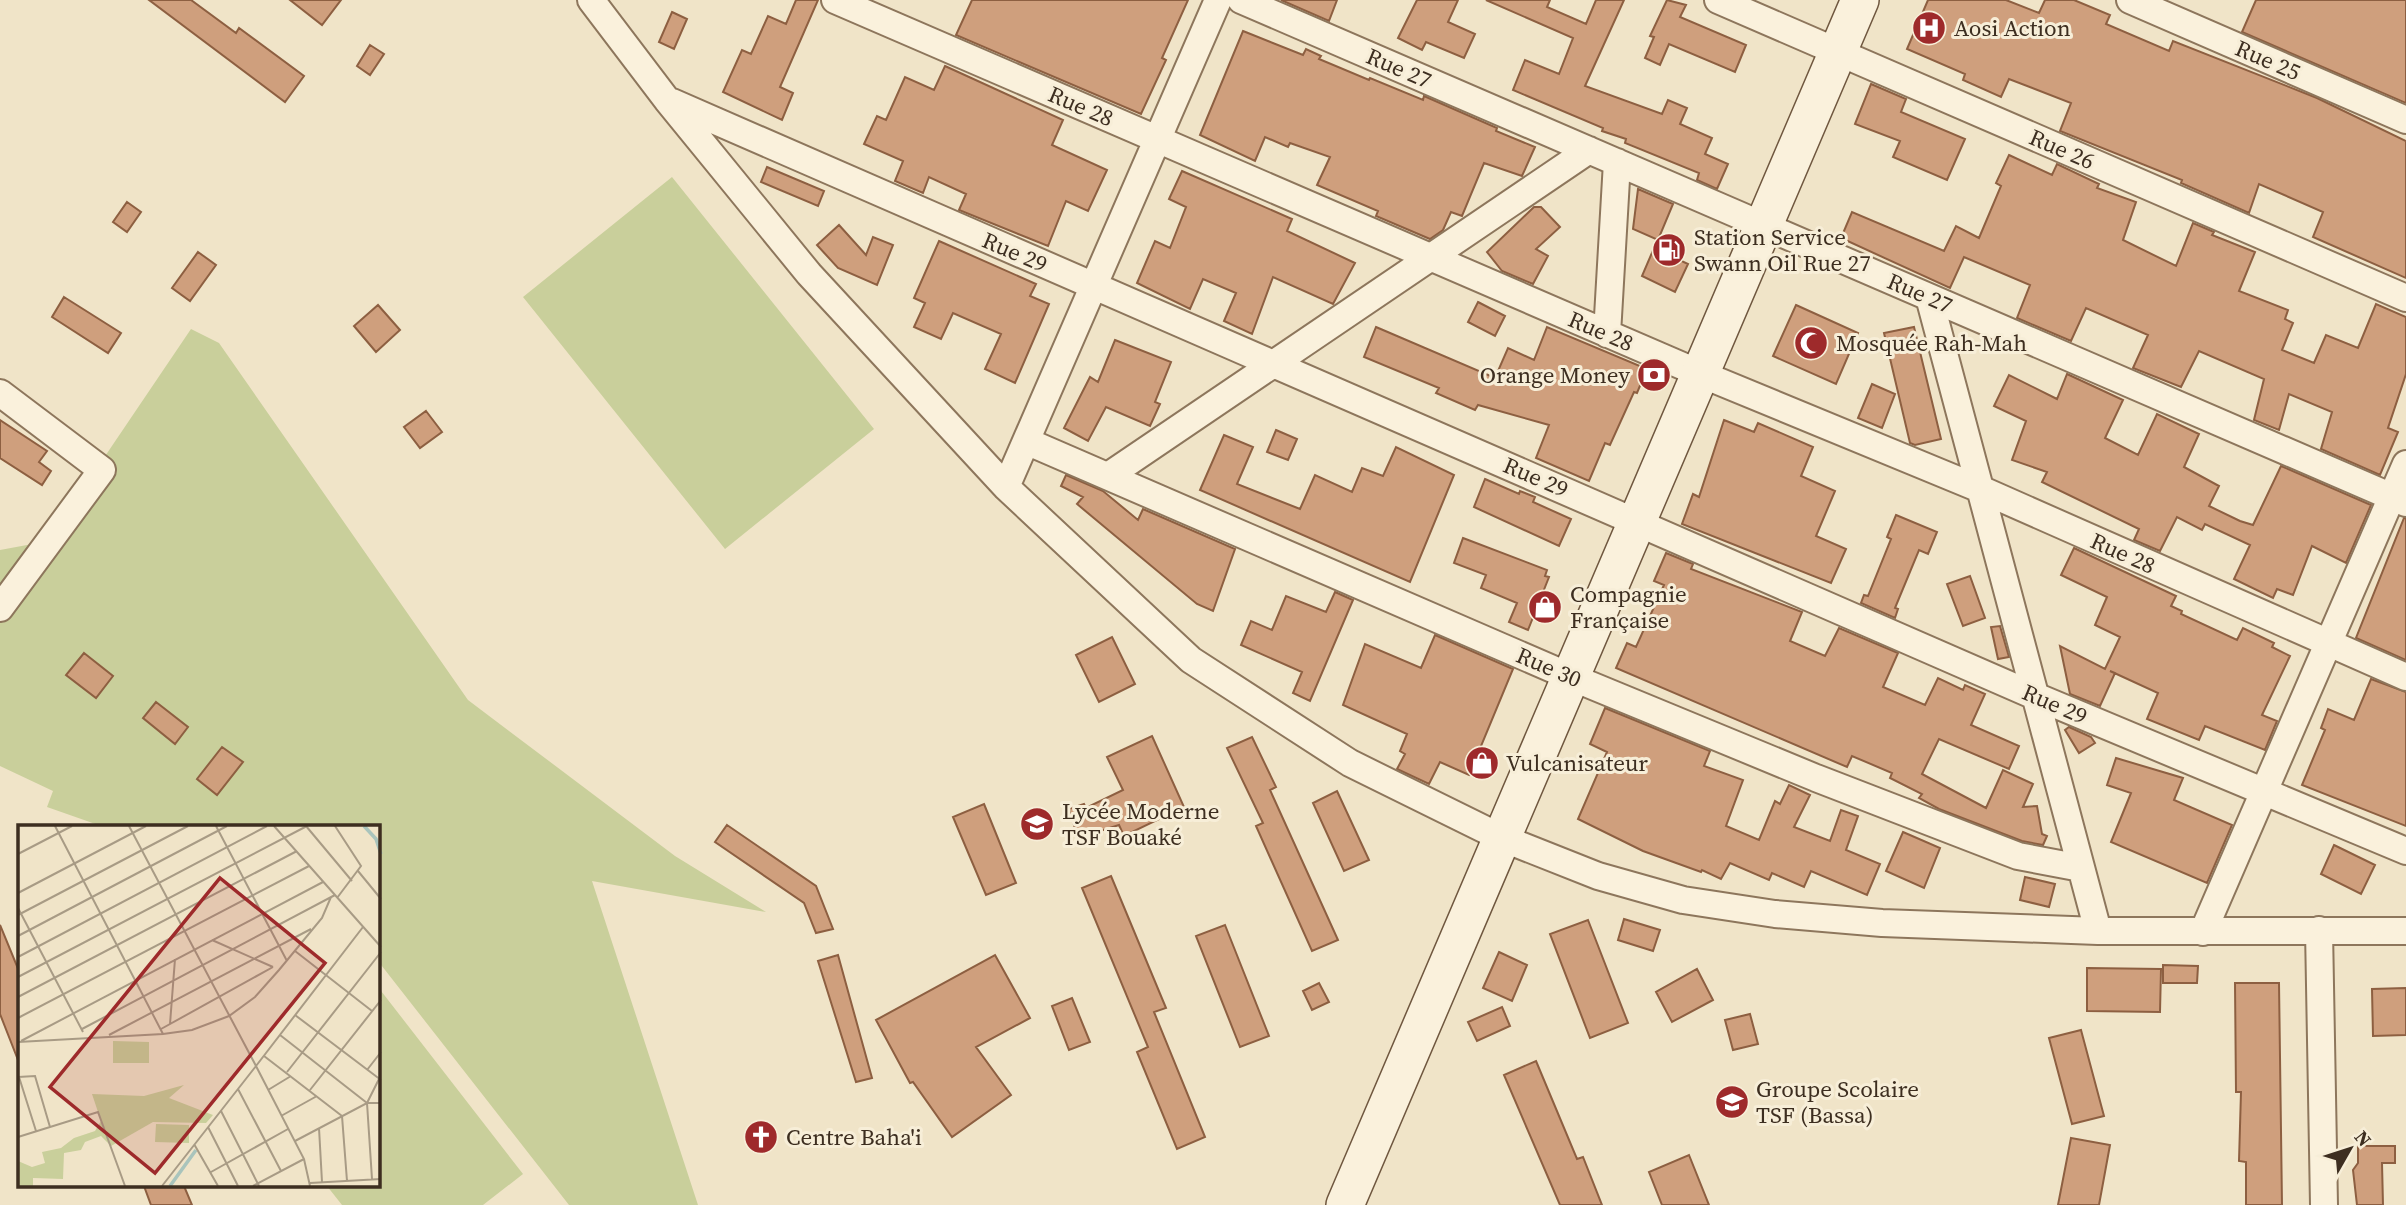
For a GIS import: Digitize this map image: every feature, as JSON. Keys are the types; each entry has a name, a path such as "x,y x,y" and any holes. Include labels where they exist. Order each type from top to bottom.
{"main road":[{"path":"1345,1205 1860,0"}],"street":[{"path":"591,0 667,100 809,274 1006,487 1191,660 1350,763 1502,838 1598,876 1683,900 1761,912 1882,923 2098,931 2406,931"},
{"name":"Rue 28","path":"835,0 1607,334 1980,489 2328,645 2406,677"},
{"path":"1006,487 1218,0"},
{"name":"Rue 27","path":"1241,0 2399,500"},
{"name":"Rue 26","path":"1718,0 2406,298"},
{"name":"Rue 25","path":"2130,0 2406,120"},
{"name":"Rue 29","path":"667,100 2035,696 2406,851"},
{"path":"1108,476 1589,150"},
{"path":"1607,334 1617,162"},
{"path":"1929,297 2098,931"},
{"path":"0,393 102,470 0,608"},
{"name":"Rue 30","path":"1026,441 1571,677 1816,778 2018,856 2081,868"},
{"path":"2203,932 2328,645 2399,500 2406,464"},
{"path":"2319,930 2324,1205"}],"green space":[{"path":"672,177 874,429 725,549 523,297"},
{"path":"191,329 219,343 468,700 675,856 766,912 592,881 698,1205 569,1205 380,964 380,825 98,825 47,807 53,791 0,766 0,550 54,540 93,474"},
{"path":"380,990 523,1174 483,1205 342,1205 329,1188 380,1188"}],"building":[{"path":"149,0 191,0 236,33 239,28 304,76 285,102"},
{"path":"290,0 341,0 322,25"},
{"path":"796,0 818,0 780,87 793,93 782,120 723,92 742,50 751,54 768,16 786,24"},
{"path":"972,0 1188,0 1162,58 1166,60 1141,114 956,35"},
{"path":"1281,0 1337,0 1329,21"},
{"path":"1417,0 1458,0 1448,22 1475,34 1464,58 1426,42 1422,50 1398,38"},
{"path":"1486,0 1550,0 1547,7 1586,24 1596,0 1624,0 1585,86 1662,114 1668,100 1687,108 1680,124 1712,138 1705,154 1728,164 1717,189 1697,180 1699,173 1625,143 1626,139 1602,131 1603,128 1513,90 1525,60 1559,74 1573,38"},
{"path":"1667,0 1686,5 1680,17 1746,45 1735,72 1669,44 1660,65 1645,58 1654,37 1650,36"},
{"path":"1928,0 2006,0 2039,13 2045,0 2074,0 2110,15 2106,24 2169,51 2173,41 2317,98 2406,141 2406,278 2313,237 2323,212 2259,184 2249,213 2181,183 2182,180 2060,131 2071,103 2009,79 2001,97 1963,80 1965,74 1907,49"},
{"path":"2256,0 2406,0 2406,103 2242,32"},
{"path":"672,12 687,19 674,49 659,42"},
{"path":"1243,31 1303,55 1306,49 1321,56 1319,59 1423,100 1424,96 1535,147 1522,176 1484,163 1462,216 1451,212 1443,230 1430,239 1376,216 1378,211 1317,185 1330,157 1290,143 1288,147 1265,137 1255,161 1200,135"},
{"path":"370,45 384,54 370,75 357,66"},
{"path":"945,66 1063,120 1052,145 1107,170 1088,211 1066,201 1048,246 959,210 966,194 929,177 923,193 895,181 903,161 864,144 877,116 886,120 905,77 934,90"},
{"path":"1871,84 1906,99 1901,112 1965,139 1947,180 1893,157 1900,141 1855,124"},
{"path":"2009,155 2052,175 2057,164 2099,184 2097,188 2136,202 2123,240 2176,266 2193,223 2214,232 2212,235 2255,252 2239,291 2288,310 2285,319 2293,323 2282,350 2314,363 2326,335 2358,348 2376,304 2406,317 2406,374 2388,428 2398,432 2380,475 2321,449 2332,412 2289,394 2279,430 2254,420 2264,379 2199,351 2181,387 2133,368 2148,335 2086,308 2071,341 2017,318 2030,285 1964,257 1950,288 1841,238 1852,212 1944,251 1956,226 1979,238 2001,186 1996,183"},
{"path":"767,167 824,191 818,206 761,182"},
{"path":"1182,171 1292,219 1287,231 1355,263 1333,304 1273,277 1252,334 1224,321 1236,293 1203,279 1190,309 1137,283 1155,241 1170,248 1186,207 1169,199"},
{"path":"1638,189 1673,204 1658,240 1633,229"},
{"path":"127,202 141,212 127,232 113,222"},
{"path":"1534,207 1541,207 1560,227 1536,249 1548,256 1533,284 1502,271 1487,252"},
{"path":"839,225 866,255 873,237 893,245 877,285 838,268 817,245"},
{"path":"939,241 1036,284 1030,296 1049,304 1015,383 985,369 1001,334 953,313 941,339 914,327 925,303 914,298"},
{"path":"1654,248 1688,264 1675,292 1642,276"},
{"path":"198,252 216,265 190,301 172,288"},
{"path":"64,297 121,333 108,353 52,317"},
{"path":"1478,302 1505,316 1495,336 1468,322"},
{"path":"378,305 400,330 376,352 354,326"},
{"path":"1796,305 1858,333 1836,384 1773,356"},
{"path":"1376,327 1495,378 1508,348 1534,360 1547,327 1647,369 1610,445 1605,443 1589,481 1536,458 1549,425 1478,405 1475,410 1436,393 1439,388 1364,357"},
{"path":"1914,327 1941,439 1915,445 1910,443 1884,333"},
{"path":"1115,340 1171,362 1155,402 1160,404 1150,426 1106,407 1088,441 1064,428 1090,377 1098,382"},
{"path":"2067,374 2123,400 2105,438 2138,455 2157,414 2199,434 2184,467 2219,486 2209,506 2240,521 2253,525 2281,466 2371,505 2346,563 2312,546 2293,595 2277,589 2273,598 2234,579 2250,545 2205,524 2202,530 2177,517 2160,551 2134,540 2139,529 2042,482 2047,472 2012,460 2026,421 1994,406 2009,375 2057,399"},
{"path":"1872,384 1895,394 1882,428 1858,418"},
{"path":"426,411 442,432 420,448 404,427"},
{"path":"0,420 47,451 39,462 51,471 42,485 0,458"},
{"path":"1724,420 1754,432 1758,423 1813,447 1801,476 1835,491 1816,536 1846,549 1831,583 1682,524 1693,494 1699,497"},
{"path":"1276,430 1297,439 1288,460 1267,452"},
{"path":"1224,435 1253,447 1237,484 1300,509 1315,475 1352,492 1362,468 1383,476 1396,447 1454,475 1410,582 1200,490"},
{"path":"1066,475 1103,491 1138,520 1143,509 1235,549 1213,611 1197,604 1077,504 1083,497 1061,486"},
{"path":"1485,479 1519,494 1520,491 1535,497 1533,502 1571,519 1559,546 1474,507"},
{"path":"1896,515 1937,532 1928,554 1919,550 1895,608 1898,609 1895,618 1861,603 1864,595 1868,596 1891,539 1887,537"},
{"path":"2406,518 2406,660 2356,638"},
{"path":"1463,538 1547,570 1545,576 1549,577 1528,630 1509,622 1517,603 1481,588 1486,575 1454,563"},
{"path":"2074,548 2176,596 2171,606 2182,611 2181,614 2237,640 2243,628 2274,643 2272,647 2290,656 2262,715 2277,721 2265,750 2205,726 2199,740 2147,719 2158,693 2115,673 2100,706 2070,694 2060,646 2105,669 2120,637 2095,625 2107,597 2061,575"},
{"path":"1666,553 1693,564 1691,569 1802,612 1790,641 1825,656 1839,628 1898,653 1883,687 1925,705 1938,678 1963,690 1965,685 1985,694 1971,725 2019,746 2009,769 1939,739 1922,774 1986,808 2003,770 2033,784 2023,807 2037,806 2042,834 2047,836 2043,845 2022,841 1939,809 1919,798 1922,794 1890,778 1892,773 1852,756 1847,767 1616,668 1627,643 1636,647 1664,585 1654,581"},
{"path":"1970,576 1985,618 1963,626 1947,584"},
{"path":"1335,592 1353,600 1310,701 1293,693 1302,672 1241,645 1251,621 1272,630 1286,596 1326,612"},
{"path":"2000,626 2009,657 1998,659 1991,627"},
{"path":"1435,635 1513,669 1469,775 1440,762 1429,784 1397,769 1405,754 1400,751 1407,734 1343,705 1365,644 1421,668"},
{"path":"1112,637 1135,684 1099,702 1076,655"},
{"path":"84,653 113,676 96,698 66,675"},
{"path":"2371,679 2406,692 2406,826 2302,785 2325,730 2321,728 2328,709 2354,720"},
{"path":"156,702 188,727 175,744 143,718"},
{"path":"1605,708 1710,751 1704,766 1743,780 1726,826 1759,840 1775,801 1780,804 1789,785 1810,795 1794,827 1830,841 1841,810 1858,816 1846,850 1880,864 1867,895 1811,871 1804,887 1772,873 1769,880 1730,863 1721,879 1643,851 1578,819 1607,752 1590,744"},
{"path":"2069,727 2091,737 2095,743 2079,753 2065,730"},
{"path":"1152,736 1184,807 1124,836 1119,825 1078,838 1069,809 1084,804 1086,808 1123,790 1107,757"},
{"path":"1252,737 1276,787 1270,790 1338,940 1312,951 1256,826 1263,823 1227,748"},
{"path":"222,747 243,762 217,795 197,779"},
{"path":"2116,758 2183,778 2174,800 2232,825 2207,883 2111,842 2131,793 2107,785"},
{"path":"1337,791 1369,860 1344,871 1313,803"},
{"path":"984,804 1016,883 986,895 953,817"},
{"path":"727,825 816,886 833,929 816,933 804,903 715,842"},
{"path":"1903,832 1940,848 1924,888 1886,871"},
{"path":"2334,845 2375,865 2361,894 2321,874"},
{"path":"1111,876 1166,1008 1154,1012 1205,1137 1177,1149 1137,1052 1148,1047 1082,888"},
{"path":"2025,877 2055,884 2049,907 2020,900"},
{"path":"1624,919 1660,930 1653,951 1618,940"},
{"path":"1588,920 1628,1023 1590,1038 1550,934"},
{"path":"0,925 18,969 18,1060 0,1014"},
{"path":"1225,925 1269,1036 1240,1047 1196,936"},
{"path":"1499,952 1527,965 1512,1001 1483,988"},
{"path":"838,955 872,1078 856,1082 818,961"},
{"path":"995,955 1030,1018 976,1047 1011,1095 952,1137 913,1082 910,1083 876,1020"},
{"path":"2163,965 2198,966 2197,983 2163,983"},
{"path":"2087,968 2161,969 2160,1012 2087,1011"},
{"path":"1697,969 1713,1000 1672,1022 1656,992"},
{"path":"1319,983 1329,1002 1312,1010 1303,991"},
{"path":"2235,983 2279,983 2282,1205 2246,1205 2246,1162 2239,1161 2241,1092 2236,1092"},
{"path":"2406,988 2406,1035 2373,1036 2372,989"},
{"path":"1072,998 1090,1042 1069,1050 1052,1006"},
{"path":"1502,1007 1510,1026 1477,1041 1468,1022"},
{"path":"1750,1014 1758,1044 1733,1050 1725,1020"},
{"path":"2081,1030 2104,1116 2072,1124 2049,1038"},
{"path":"1536,1061 1577,1159 1583,1157 1602,1205 1560,1205 1504,1075"},
{"path":"2071,1138 2110,1145 2099,1205 2058,1205"},
{"path":"2358,1146 2395,1146 2395,1163 2382,1163 2383,1205 2357,1205 2353,1170 2358,1163"},
{"path":"1689,1155 1709,1205 1662,1205 1649,1172"},
{"path":"145,1188 185,1188 192,1205 151,1205"}],"place":[{"name":"Aosi Action","path":"1929,28"},
{"name":"Station Service Swann Oil Rue 27","path":"1669,250"},
{"name":"Mosquée Rah-Mah","path":"1811,343"},
{"name":"Orange Money","path":"1654,375"},
{"name":"Compagnie Française","path":"1545,607"},
{"name":"Vulcanisateur","path":"1482,763"},
{"name":"Lycée Moderne TSF Bouaké","path":"1037,824"},
{"name":"Groupe Scolaire TSF (Bassa)","path":"1732,1102"},
{"name":"Centre Baha'i","path":"761,1137"}]}
